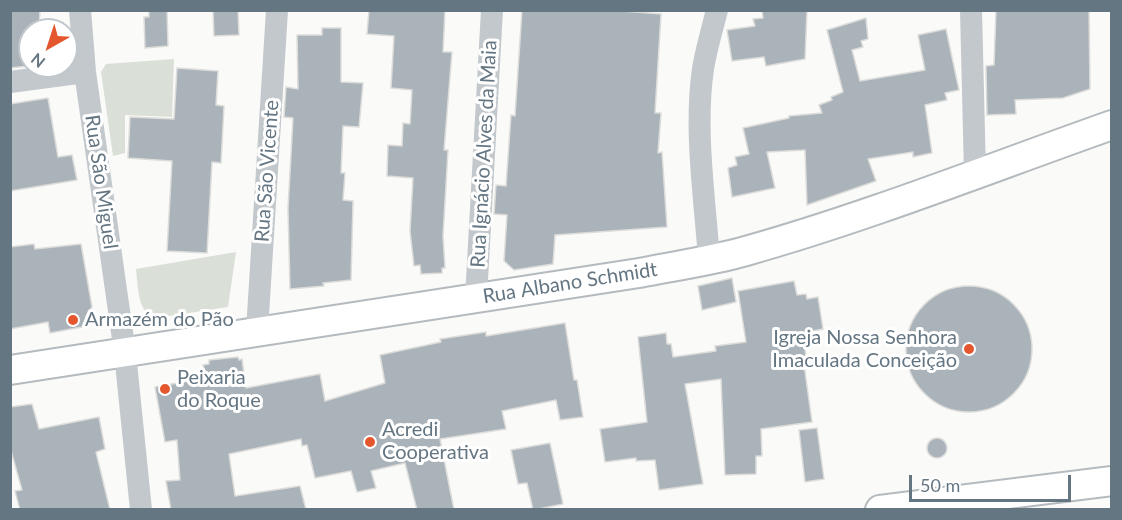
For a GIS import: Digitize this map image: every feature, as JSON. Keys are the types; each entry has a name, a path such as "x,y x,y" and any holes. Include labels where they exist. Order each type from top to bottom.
{"main road":[{"name":"Rua Albano Schmidt","path":"10,370 710,260 745,252 863,214 1112,125"},
{"path":"880,510 1112,481"}],"street":[{"name":"Rua São Miguel","path":"80,10 85,72 125,353 141,510"},
{"name":"Rua São Vicente","path":"257,331 278,10"},
{"name":"Rua Ignácio Alves da Maia","path":"476,298 492,10"},
{"path":"710,260 701,156 701,108 703,69 717,10"},
{"path":"971,10 975,174"},
{"path":"10,82 85,72"}],"shaded area":[{"path":"174,59 172,117 125,115 125,153 113,156 101,72 106,64"},
{"path":"236,252 228,307 156,318 145,311 138,290 136,269"}],"building":[{"path":"10,10 40,10 40,18 18,18 18,67 10,68"},
{"path":"149,10 167,10 168,46 145,48 144,17 149,17"},
{"path":"213,10 238,10 239,35 214,36"},
{"path":"369,10 445,10 443,52 452,52 444,150 448,150 443,236 445,268 442,268 442,273 421,274 420,265 414,266 410,231 413,178 387,176 388,145 402,146 403,123 410,124 412,90 391,88 394,36 367,34"},
{"path":"522,10 609,10 661,14 655,113 661,113 658,153 662,152 667,227 555,235 553,264 514,270 504,261 507,215 494,214 496,185 506,186 511,115 515,116"},
{"path":"762,10 807,10 805,59 766,66 764,57 732,61 727,30 755,26 753,19 763,18"},
{"path":"996,10 1089,10 1090,89 1063,98 1015,100 1016,114 987,115 986,66 994,65"},
{"path":"866,18 868,39 861,41 863,47 852,50 860,81 925,70 918,35 946,29 959,90 945,93 947,100 925,105 932,153 913,157 913,152 868,159 876,181 807,205 805,150 767,152 775,188 732,197 728,168 737,165 735,157 749,154 743,128 789,118 789,116 822,113 819,105 843,92 827,30"},
{"path":"322,28 341,28 341,82 363,83 359,127 343,126 341,173 345,173 343,200 353,201 351,280 323,283 324,286 290,289 288,208 293,118 284,117 286,87 298,89 297,35 322,35"},
{"path":"177,68 218,71 216,105 224,106 221,163 212,162 207,253 167,251 172,161 128,158 130,117 174,119"},
{"path":"48,98 58,157 72,155 77,180 10,191 10,104"},
{"path":"34,244 35,249 81,244 92,307 86,317 87,326 50,333 48,322 10,329 10,247"},
{"path":"732,278 736,302 702,310 698,286"},
{"path":"794,281 797,295 806,294 807,299 818,297 823,329 803,333 806,357 803,357 812,422 761,429 762,456 756,456 756,474 725,475 721,379 685,384 703,484 659,490 655,460 636,461 636,458 605,462 600,429 647,422 638,337 666,333 667,344 671,344 673,357 716,351 715,346 746,342 738,291"},
{"name":"Igreja Nossa Senhora Imaculada Conceição","path":"969,286 993,290 1014,304 1028,325 1032,349 1028,373 1014,394 993,408 969,412 945,408 924,394 910,373 906,349 910,325 924,304 945,290"},
{"path":"565,323 574,380 577,380 583,417 560,420 556,400 502,411 506,429 440,439 454,510 417,510 405,463 371,471 376,488 357,492 351,471 315,478 307,445 302,446 301,439 229,454 235,496 300,486 306,510 171,510 166,481 180,480 177,440 165,442 155,387 206,378 203,365 209,364 209,360 238,357 239,360 242,359 246,388 320,374 325,401 385,383 380,355 441,342 440,339 486,332 486,336"},
{"path":"32,404 39,429 99,417 105,449 96,452 110,510 20,510 15,491 22,490 10,447 10,407"},
{"path":"817,428 824,479 805,482 799,430"},
{"path":"937,438 944,441 947,448 944,455 937,458 930,455 927,448 930,441"},
{"path":"550,443 563,504 533,510 527,483 518,484 511,450"}],"place":[{"name":"Armazém do Pão","path":"73,320"},
{"name":"Igreja Nossa Senhora Imaculada Conceição","path":"969,349"},
{"name":"Peixaria do Roque","path":"165,389"},
{"name":"Acredi Cooperativa","path":"370,442"}]}
